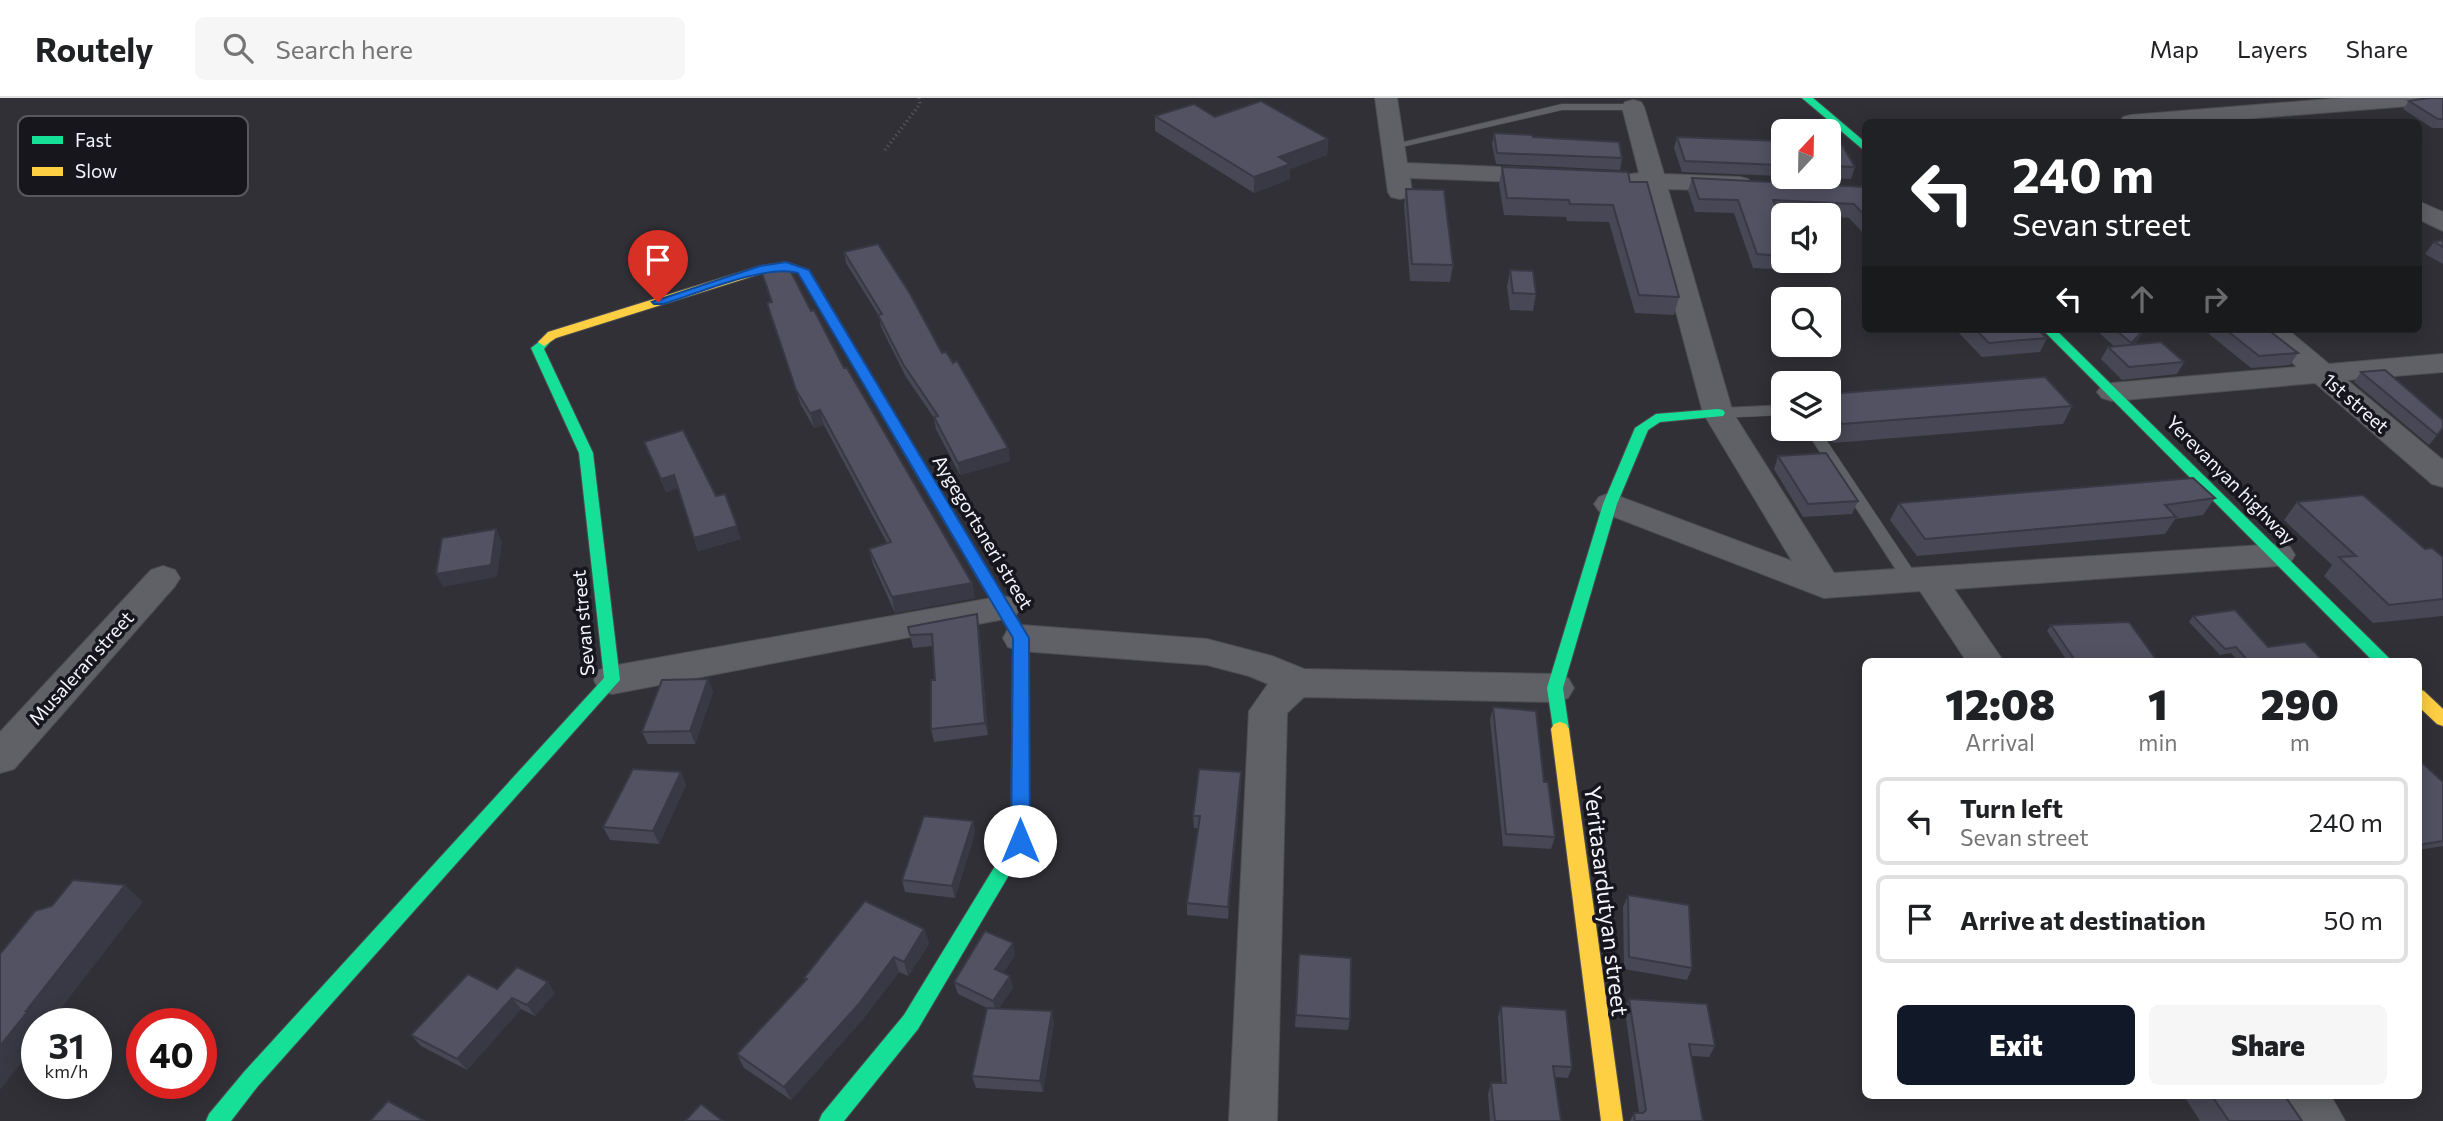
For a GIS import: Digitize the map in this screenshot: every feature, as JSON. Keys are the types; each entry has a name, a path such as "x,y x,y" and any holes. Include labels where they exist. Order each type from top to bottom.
{"street":[{"path":"1387,98 1400,195"},
{"path":"1807,98 1862,143"},
{"path":"2244,98 2279,117"},
{"path":"2220,119 2279,117 2422,98"},
{"path":"1633,107 1718,413 1824,586"},
{"path":"1397,170 1571,177"},
{"path":"1612,179 1759,185"},
{"path":"2422,210 2443,223"},
{"name":"Sevan street","path":"217,1121 251,1079 612,680 586,453 537,348 552,335 764,269 786,266 803,270"},
{"name":"Aygegortsneri street","path":"803,270 1012,623 1020,841 911,1022 830,1121"},
{"name":"Yerevanyan highway","path":"2052,333 2381,658"},
{"name":"1st street","path":"2275,333 2443,477"},
{"path":"2112,392 2443,363"},
{"path":"1253,1121 1268,711 1286,688 1300,683 1555,688 1610,504 1642,428 1656,418 1718,413"},
{"path":"1610,504 1824,586 2278,555"},
{"name":"Musaleran street","path":"0,758 163,578"},
{"path":"1919,579 1983,658"},
{"path":"612,680 1012,623 1207,652 1259,665 1300,683"},
{"name":"Yeritasardutyan street","path":"1555,688 1612,1121"},
{"path":"2422,699 2443,719"},
{"path":"2304,1099 2321,1121"}],"lane":[{"path":"1393,145 1562,107 1633,107"},
{"path":"1718,413 1771,411"},
{"path":"1821,441 1919,579"}],"path":[{"path":"885,149 920,104 919,98"}],"building":[{"path":"2443,98 2443,119 2438,119 2409,101"},
{"path":"1261,101 1328,139 1279,157 1290,164 1254,177 1155,116 1194,104 1215,117"},
{"path":"1494,133 1619,142 1622,158 1497,153"},
{"path":"1677,137 1771,141 1771,165 1685,161"},
{"path":"1841,143 1855,167 1841,166"},
{"path":"1502,167 1628,172 1630,182 1647,182 1679,297 1639,295 1613,205 1507,198"},
{"path":"1692,178 1771,182 1771,189 1862,187 1862,213 1854,204 1773,200 1771,255 1757,254 1738,200 1699,199"},
{"path":"1406,189 1444,190 1453,265 1412,264"},
{"path":"2443,240 2443,247 2434,242"},
{"path":"878,244 909,292 942,353 946,352 953,363 957,361 1008,448 958,463 934,417 938,416 903,364 878,315 882,314 844,252"},
{"path":"789,268 844,368 847,368 972,583 892,597 869,549 891,542 820,410 810,413 796,390 767,303 772,302 762,273"},
{"path":"1510,270 1533,271 1536,294 1513,293"},
{"path":"1979,333 2041,333 2047,338 1989,343"},
{"path":"2120,333 2141,333 2131,343"},
{"path":"2230,333 2272,333 2298,353 2259,356"},
{"path":"2161,342 2184,362 2129,367 2108,347"},
{"path":"2385,370 2443,420 2443,428 2437,435 2361,372"},
{"path":"2045,377 2072,406 1842,424 1841,393"},
{"path":"683,430 716,496 725,494 737,526 694,538 674,475 661,479 644,442"},
{"path":"1826,453 1858,501 1808,504 1778,456"},
{"path":"2193,478 2215,498 2165,505 2176,517 1925,539 1899,503"},
{"path":"2363,495 2425,549 2432,548 2443,557 2443,599 2389,605 2339,557 2356,556 2297,502"},
{"path":"496,529 491,565 436,574 442,538"},
{"path":"2235,610 2268,647 2305,642 2320,658 2246,658 2236,647 2225,649 2193,616"},
{"path":"977,614 985,723 931,729 931,680 935,680 932,634 910,635 908,627"},
{"path":"2129,622 2155,658 2073,658 2051,625"},
{"path":"708,679 690,731 642,732 662,680"},
{"path":"1493,707 1536,711 1544,782 1548,782 1555,837 1506,834"},
{"path":"2422,763 2443,782 2443,841 2422,844"},
{"path":"633,769 681,772 653,831 603,827"},
{"path":"1199,769 1241,772 1228,907 1187,903 1200,816 1193,816"},
{"path":"924,816 973,821 952,886 902,880"},
{"path":"73,880 125,885 28,1008 21,1008 21,1020 0,1046 0,954 35,911 52,906"},
{"path":"1628,895 1689,905 1692,968 1629,957"},
{"path":"865,901 924,929 904,962 894,957 858,1005 784,1087 737,1054 807,979 804,978"},
{"path":"985,931 1013,943 995,969 1010,976 993,1001 954,982"},
{"path":"1299,954 1351,958 1350,1019 1296,1015"},
{"path":"517,967 548,982 527,1005 512,998 457,1059 411,1035 468,974 497,989"},
{"path":"1629,999 1707,1004 1715,1046 1689,1044 1703,1121 1635,1121 1634,1113 1643,1113 1646,1110"},
{"path":"1501,1006 1566,1010 1572,1067 1553,1066 1561,1121 1495,1121 1491,1083 1506,1083"},
{"path":"987,1008 1052,1011 1040,1081 972,1076"},
{"path":"2214,1099 2287,1099 2302,1121 2229,1121"},
{"path":"388,1101 425,1121 370,1121"},
{"path":"701,1104 723,1121 685,1121"}],"traffic: fast":[{"path":"1807,98 1862,146"},
{"path":"2052,333 2381,658"},
{"path":"217,1121 251,1079 612,680 586,453 537,348 544,342"},
{"path":"1560,729 1555,688 1610,504 1642,428 1656,418 1718,413"},
{"path":"830,1121 911,1022 1020,841 1021,638 905,443"}],"traffic: slow":[{"path":"544,342 552,335 764,269 786,266 803,270 905,443"},
{"path":"2422,699 2443,719"},
{"path":"1560,729 1612,1121"}],"route":[{"path":"658,302 764,269 786,266 803,270 1021,638 1020,841"}]}
